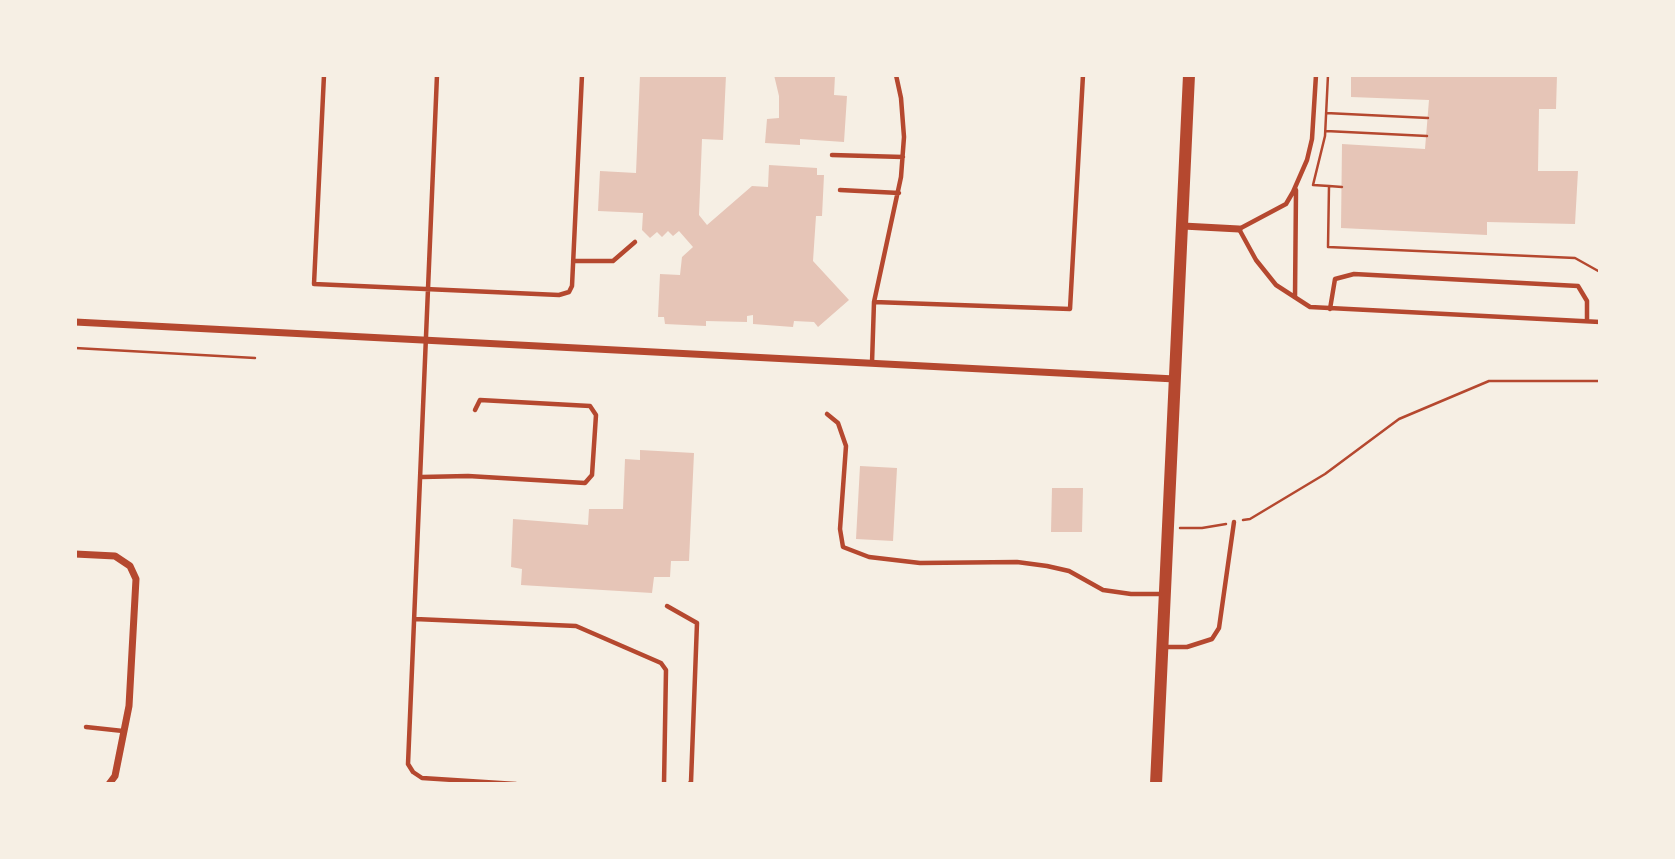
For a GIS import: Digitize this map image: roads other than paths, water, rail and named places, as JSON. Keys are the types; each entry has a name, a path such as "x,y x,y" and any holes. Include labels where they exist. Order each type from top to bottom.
{"main road":[{"path":"1156,784 1189,75"}],"street":[{"path":"1182,226 1239,229"},
{"path":"75,322 1175,379"},
{"path":"75,554 115,556 130,566 136,579 129,706 115,776 110,784"}],"lane":[{"path":"324,75 314,284 563,295 571,289 582,75"},
{"path":"437,75 408,764 412,772 422,778 516,784"},
{"path":"872,363 874,302 899,193 903,157 903,124 895,75"},
{"path":"874,302 1070,309 1083,75"},
{"path":"1316,75 1312,139 1296,186 1286,204 1239,229 1256,260 1276,285 1310,307 1600,322"},
{"path":"832,155 903,157"},
{"path":"1295,298 1296,186"},
{"path":"840,190 899,193"},
{"path":"573,261 613,261 635,242"},
{"path":"1331,309 1335,279 1354,274 1578,286 1587,301 1587,321"},
{"path":"422,477 585,483 592,475 596,415 590,406 480,400 475,410"},
{"path":"827,414 838,423 846,446 841,529 844,547 869,556 920,563 1017,562 1047,566 1069,572 1103,590 1131,594 1165,594"},
{"path":"1163,647 1187,647 1212,639 1219,628 1234,522"},
{"path":"667,606 697,623 691,782 688,784"},
{"path":"415,619 576,626 661,663 666,670 664,784"},
{"path":"86,727 124,731"}]}
